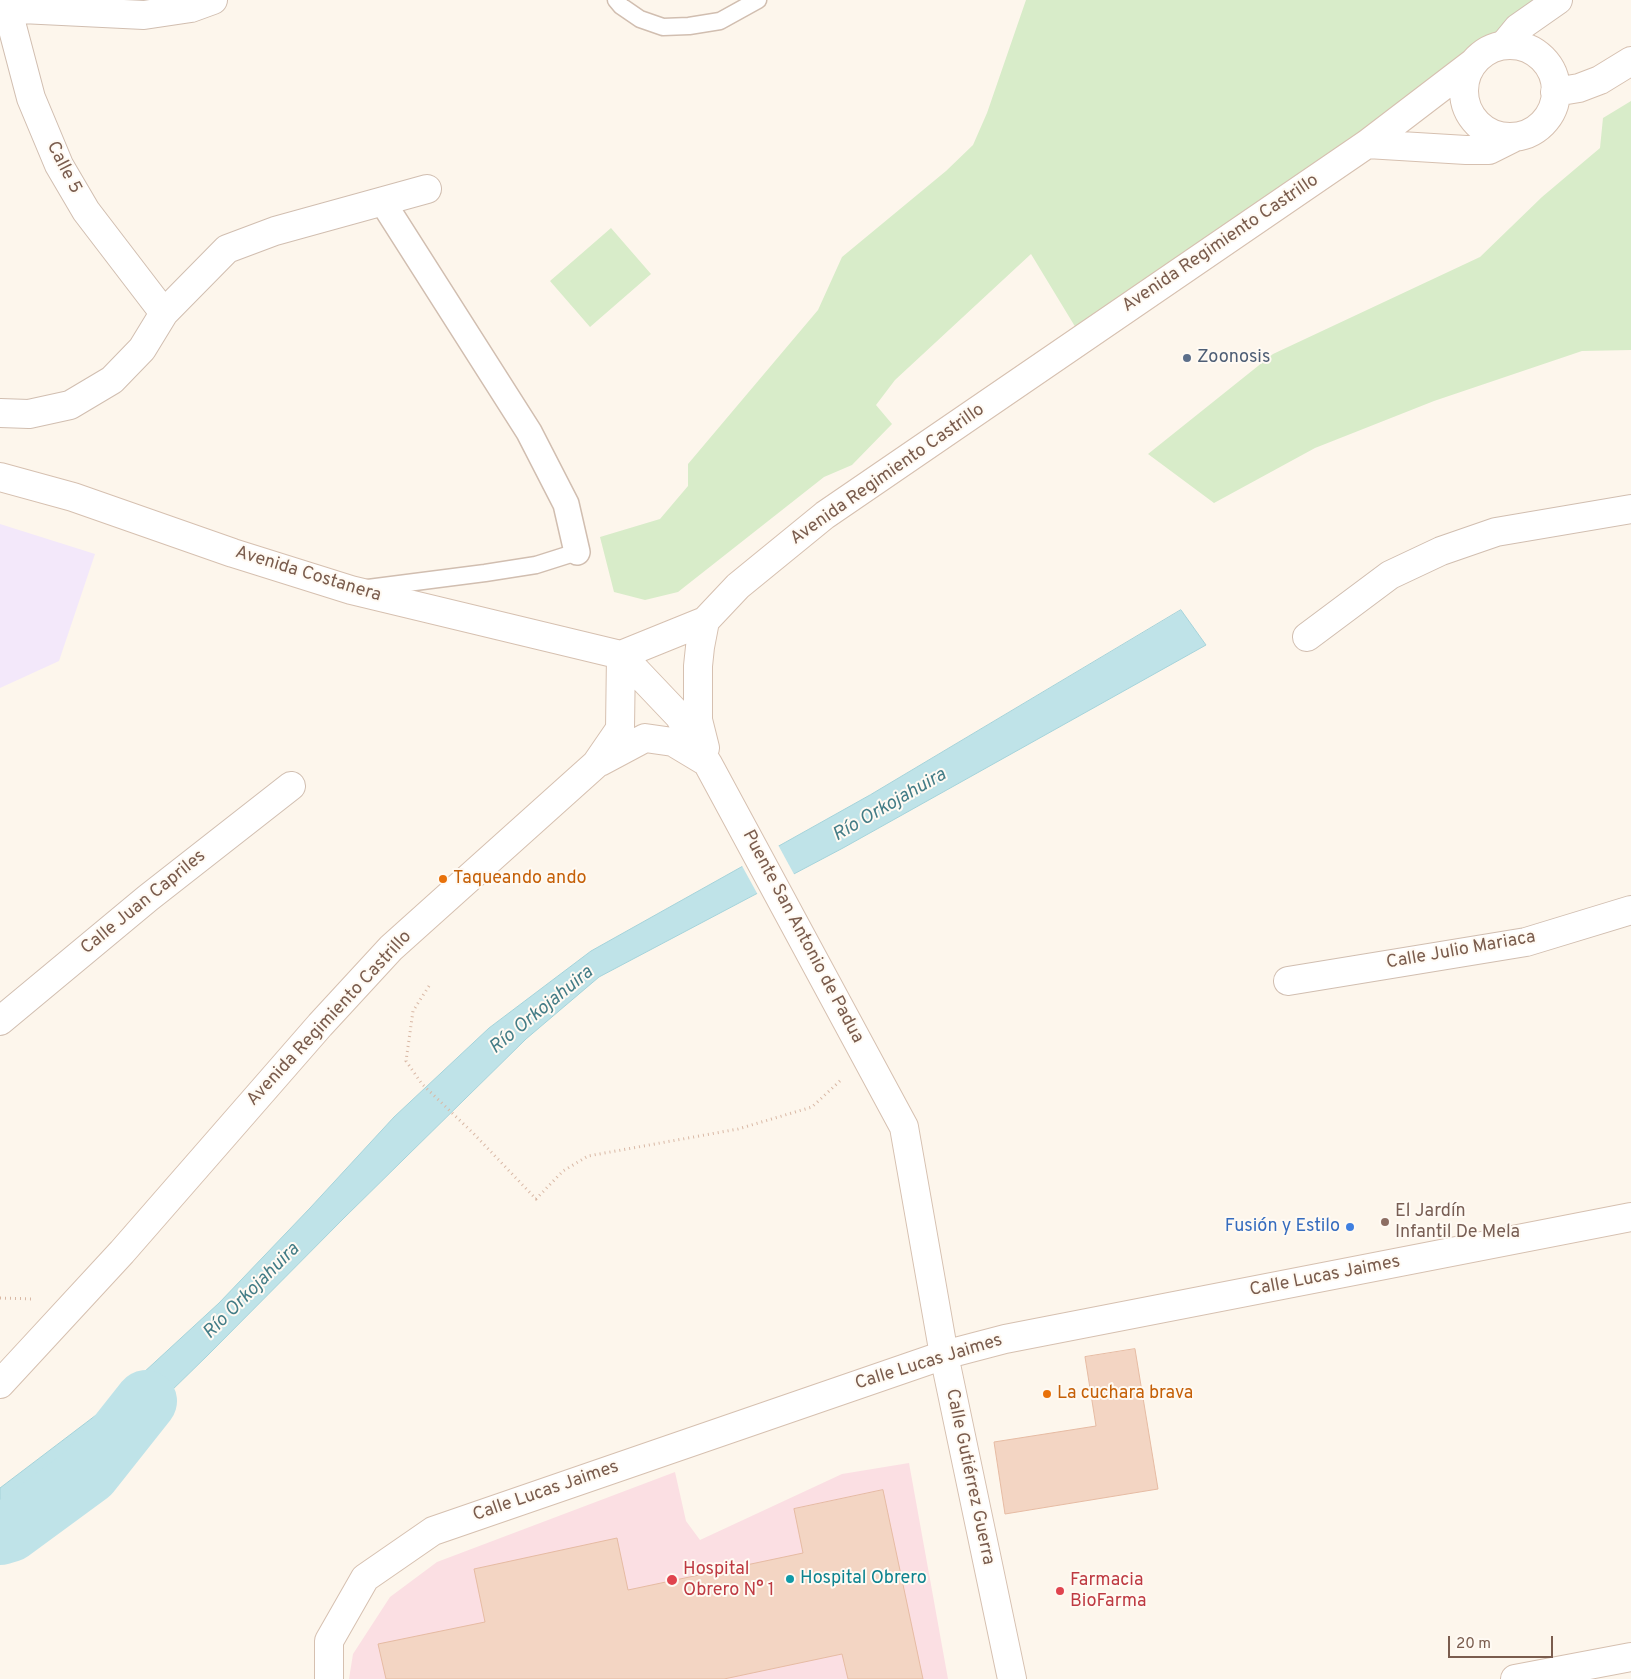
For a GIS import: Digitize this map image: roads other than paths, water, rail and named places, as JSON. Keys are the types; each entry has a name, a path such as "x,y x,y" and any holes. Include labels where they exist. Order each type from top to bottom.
{"main road":[{"path":"5,5 191,8 213,0"},
{"path":"1504,45 1518,28 1558,0"},
{"name":"Calle 5","path":"5,5 31,98 59,164 86,211 164,313"},
{"path":"1367,144 1489,150 1516,137 1532,132 1546,120 1554,104 1555,86 1549,68 1538,55 1522,47 1504,45 1486,51 1473,63 1465,80 1464,98 1470,115 1481,128 1498,136 1516,137"},
{"path":"1555,92 1579,88 1600,80 1631,61"},
{"name":"Avenida Regimiento Castrillo","path":"0,1384 122,1252 320,1025 391,948 596,764 620,729 622,655 706,622 738,586 824,515 1367,144 1473,63"},
{"path":"0,413 28,414 70,405 112,380 142,349 164,313 227,249 275,231 427,189"},
{"name":"Avenida Costanera","path":"0,476 73,496 233,553 351,590 622,655"},
{"path":"1307,637 1390,575 1442,551 1496,532 1631,509"},
{"path":"706,622 698,666 698,720 711,769"},
{"path":"622,655 679,716 711,769"},
{"path":"596,764 645,738 673,742 711,769"},
{"name":"Puente San Antonio de Padua","path":"711,769 890,1100"},
{"name":"Calle Juan Capriles","path":"0,1021 148,898 291,786"},
{"name":"Calle Julio Mariaca","path":"1288,981 1526,942 1631,910"},
{"name":"Calle Gutiérrez Guerra","path":"890,1100 904,1127 944,1355 1012,1679"},
{"name":"Calle Lucas Jaimes","path":"329,1679 329,1641 365,1578 433,1531 944,1355 1005,1339 1631,1217"},
{"path":"1515,1679 1631,1657"}],"street":[{"path":"382,201 529,432 566,504 577,552"}],"lane":[{"path":"616,0 621,6 640,19 663,27 689,26 720,21 758,0"},
{"path":"351,590 536,565 577,552"}],"water":[{"path":"1181,610 1206,645 843,848 599,977 526,1039 85,1475 0,1533 0,1488 104,1409 219,1303 394,1117 489,1028 591,951 870,795"}],"waterway":[{"name":"Río Orkojahuira","path":"0,1534 10,1531 89,1473 146,1401"}],"place":[{"name":"Zoonosis","path":"1187,358"},
{"name":"Taqueando ando","path":"443,879"},
{"name":"El Jardín Infantil De Mela","path":"1385,1222"},
{"name":"Fusión y Estilo","path":"1350,1227"},
{"name":"La cuchara brava","path":"1047,1394"},
{"name":"Hospital Obrero","path":"790,1579"},
{"name":"Hospital Obrero N° 1","path":"672,1580"},
{"name":"Farmacia BioFarma","path":"1060,1591"}]}
